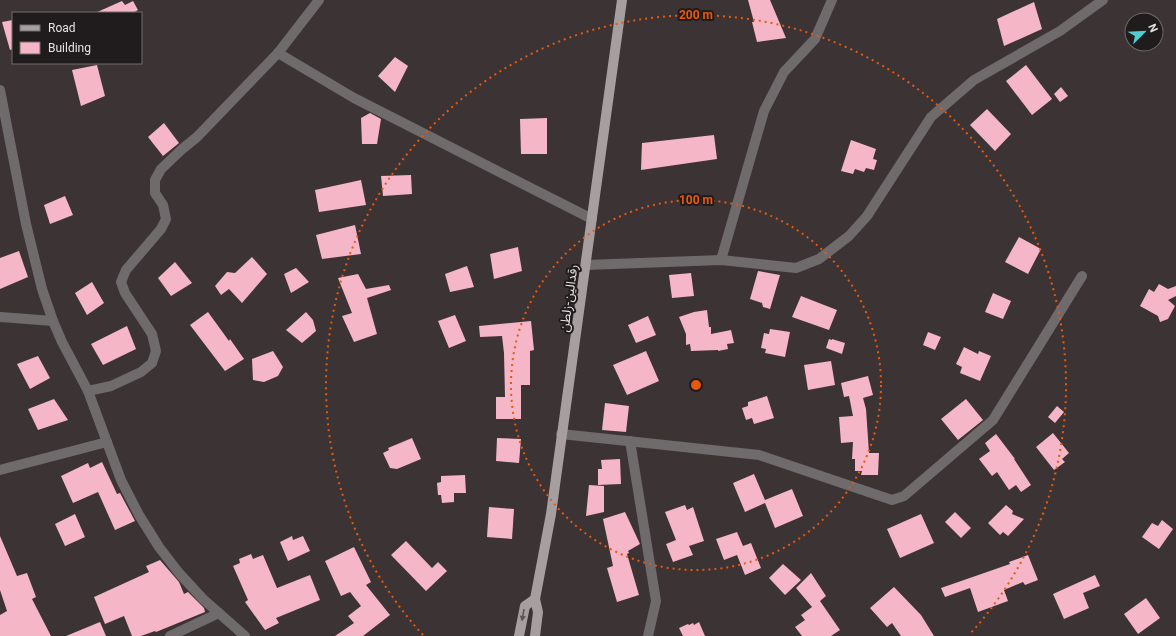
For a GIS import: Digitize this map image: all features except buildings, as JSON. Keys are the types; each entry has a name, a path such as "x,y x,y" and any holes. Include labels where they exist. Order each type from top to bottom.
{"main road":[{"name":"رقدالين-زلطن","path":"534,636 538,612 535,599 551,514 622,0"},
{"name":"رقدالين-زلطن","path":"519,636 525,606 535,599"}],"street":[{"path":"88,391 111,386 141,372 152,362 156,351 152,334 125,293 121,282 126,270 161,229 166,219 163,205 155,193 155,180 161,169 197,137 278,52 319,0"},
{"path":"721,260 764,111 784,72 815,39 832,0"},
{"path":"586,265 721,260 796,268 819,259 849,236 867,216 931,117 974,80 1060,31 1103,0"},
{"path":"278,52 354,98 592,219"},
{"path":"0,90 26,224 42,289 62,342 78,369 88,391 121,480 138,515 159,547 179,573 203,599 245,636"},
{"path":"561,434 759,455 892,500 904,496 993,420 1082,276"},
{"path":"0,317 53,320"},
{"path":"630,441 656,601 648,636"},
{"path":"0,470 107,442"},
{"path":"170,636 219,613"}]}
